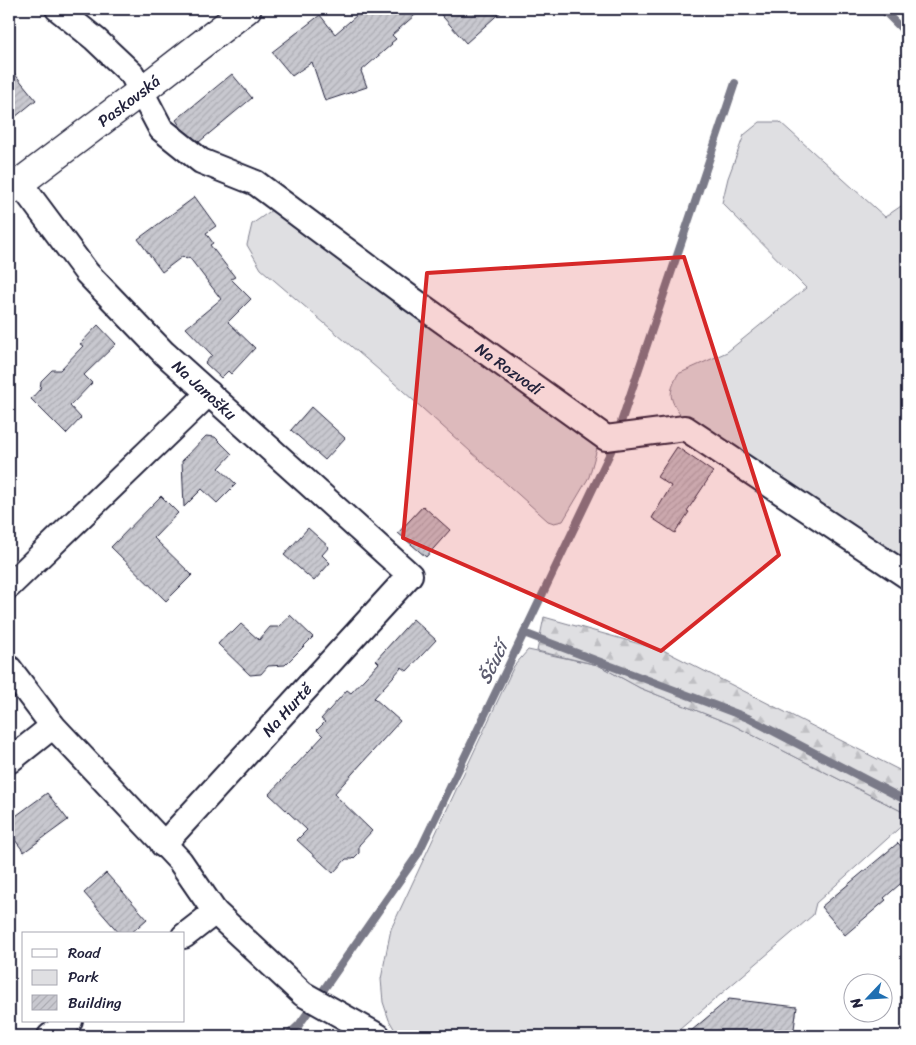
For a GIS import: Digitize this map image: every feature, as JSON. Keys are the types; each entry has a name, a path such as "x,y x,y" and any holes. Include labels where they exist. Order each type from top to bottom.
{"street":[{"name":"Na Rozvodí","path":"58,9 95,39 132,74 161,129 201,161 256,182 408,297 606,438 685,428 907,576"},
{"name":"Paskovská","path":"14,187 247,9"},
{"name":"Na Janošku","path":"14,187 87,273 164,353 410,575"},
{"path":"9,586 209,393"},
{"name":"Na Hurtě","path":"163,845 410,575"},
{"path":"9,668 54,726 163,845 180,861 215,912 303,994 378,1036"},
{"path":"9,760 54,726"},
{"path":"185,935 215,912"},
{"path":"50,1036 69,1022"}],"highlighted area":[{"path":"684,257 779,555 661,651 403,538 427,273"}],"green space":[{"path":"760,122 780,122 885,217 907,202 907,565 681,416 672,400 671,391 678,374 727,352 806,288 722,203 728,178 744,135"},
{"path":"279,205 598,445 589,477 563,521 554,523 548,521 393,382 261,269 247,245 252,224"},
{"path":"544,617 665,651 907,774 907,814 733,725 640,688 598,665 537,651"},
{"path":"528,650 598,665 640,688 733,725 907,814 907,821 816,903 813,915 672,1036 403,1036 396,1032 389,1020 383,1002 381,979 391,929 514,666"}],"building":[{"path":"364,9 422,9 392,35 396,39 392,44 361,71 367,87 325,101 312,62 292,76 272,52 320,15 335,34"},
{"path":"436,9 504,9 466,43"},
{"path":"9,67 36,100 9,122"},
{"path":"232,74 252,98 199,142 182,129 176,120"},
{"path":"195,197 216,226 206,233 213,243 210,245 235,277 231,279 251,299 228,322 255,348 231,374 228,371 221,378 205,363 212,355 186,328 221,299 189,257 186,259 183,256 162,272 138,239"},
{"path":"98,325 116,344 84,375 92,383 70,406 81,418 66,434 31,399 40,389 41,381 52,370 60,370 83,346 80,344"},
{"path":"311,407 345,438 325,460 291,430"},
{"path":"206,436 215,437 232,454 219,468 236,484 217,503 202,489 184,507 182,461"},
{"path":"677,447 713,472 675,533 652,518 671,486 657,477"},
{"path":"161,496 178,513 154,538 192,575 166,601 111,547"},
{"path":"423,506 450,530 426,557 398,533"},
{"path":"308,528 329,547 322,555 330,563 314,581 284,555"},
{"path":"290,615 313,637 285,665 268,666 261,674 250,675 218,644 228,633 232,633 241,624 259,640 270,627 279,627"},
{"path":"413,619 436,640 407,671 402,667 374,698 400,721 334,794 372,831 359,845 359,853 353,859 346,859 333,873 297,840 307,830 269,794 323,736 317,730 325,722 321,719 347,690 351,693 379,663 376,660"},
{"path":"47,793 68,820 24,852 9,832 9,821"},
{"path":"898,843 907,853 907,878 884,898 886,900 845,935 821,907"},
{"path":"106,873 147,919 132,932 118,932 84,893"},
{"path":"729,999 797,1007 793,1036 685,1036"}],"waterway":[{"path":"882,9 907,34"},
{"path":"524,633 612,449 735,83"},
{"name":"Ščučí","path":"287,1036 299,1025 418,854 524,633 748,718 907,801"}]}
